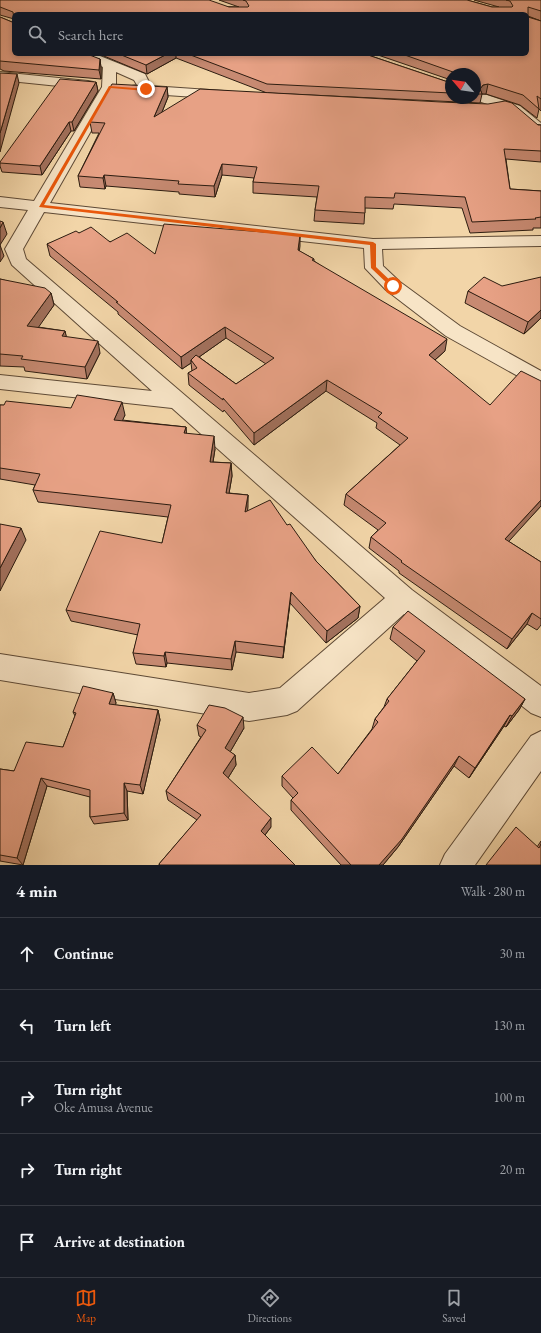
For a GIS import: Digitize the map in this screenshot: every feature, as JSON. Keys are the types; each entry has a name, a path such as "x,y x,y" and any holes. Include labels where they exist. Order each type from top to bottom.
{"street":[{"path":"88,56 140,77 146,89"},
{"path":"110,65 109,87 14,249 18,261 403,598 541,703"},
{"path":"0,76 109,87 234,95"},
{"path":"481,103 500,104 515,109 541,131"},
{"path":"0,202 373,244 541,241"},
{"path":"373,244 374,268 393,286 453,331 541,380"},
{"path":"0,382 178,401"},
{"path":"0,667 249,707 287,701 403,598"},
{"path":"456,865 541,746"}],"building":[{"path":"0,0 209,0 229,7 248,7 249,6 246,1 243,0 467,0 492,7 512,7 513,6 510,1 506,0 541,0 541,11 528,7 528,12 13,12 0,7"},
{"path":"0,17 12,22 12,56 92,56 100,59 99,70 0,61"},
{"path":"529,17 541,21 541,99 537,96 539,109 523,95 488,84 483,85 481,88 481,68 445,69 408,56 529,56"},
{"path":"124,56 163,56 146,65"},
{"path":"193,56 371,56 445,81 445,93 267,84"},
{"path":"0,73 17,74 0,133"},
{"path":"60,79 96,82 72,122 69,122 40,166 0,163 0,162"},
{"path":"112,84 167,87 154,117 200,89 445,102 445,104 488,104 505,101 512,103 538,125 541,125 541,151 504,149 510,189 541,191 541,217 535,218 536,219 472,222 465,197 395,193 394,198 365,197 365,213 315,210 319,186 253,182 257,167 222,164 214,186 178,184 179,181 104,175 103,178 78,176 105,123 90,122"},
{"path":"0,221 3,222 0,228"},
{"path":"164,224 300,235 298,250 314,259 312,260 447,339 429,355 490,405 521,371 541,381 541,500 505,539 541,562 541,619 532,613 512,639 401,562 402,561 371,537 386,523 346,494 408,438 378,417 382,413 327,380 254,433 223,398 223,400 188,373 197,368 191,360 196,355 236,384 274,358 225,327 181,357 116,302 118,302 47,244 76,231 79,233 91,227 110,242 127,233 155,254"},
{"path":"484,277 502,286 541,277 541,310 528,322 468,291"},
{"path":"0,279 45,288 51,293 27,326 65,331 62,336 98,341 85,367 21,359 23,356 0,354"},
{"path":"77,395 122,402 114,420 186,427 184,433 214,436 210,462 231,463 226,493 248,495 245,512 270,500 287,525 290,524 316,561 360,606 327,631 291,592 284,647 235,641 231,659 165,652 164,656 133,653 140,624 66,610 100,531 162,543 171,505 33,490 40,474 0,468 0,405 4,405 6,401 71,408"},
{"path":"0,524 21,528 0,568"},
{"path":"408,611 525,699 512,716 510,715 475,768 459,756 402,839 379,865 351,865 291,800 298,793 282,776 312,747 338,774 378,722 375,719 389,701 387,699 425,651 393,627"},
{"path":"83,686 113,693 109,704 158,710 140,785 124,783 124,813 90,817 90,790 41,778 17,858 0,855 0,769 14,771 26,742 63,747 76,713 73,712"},
{"path":"209,705 225,708 243,717 225,748 235,755 223,773 271,818 261,831 295,865 159,864 201,815 166,791 206,730 197,725"},
{"path":"516,827 539,848 541,844 541,865 486,865"}],"route":[{"path":"146,89 109,87 40,206 373,244 374,268 393,286"}]}
